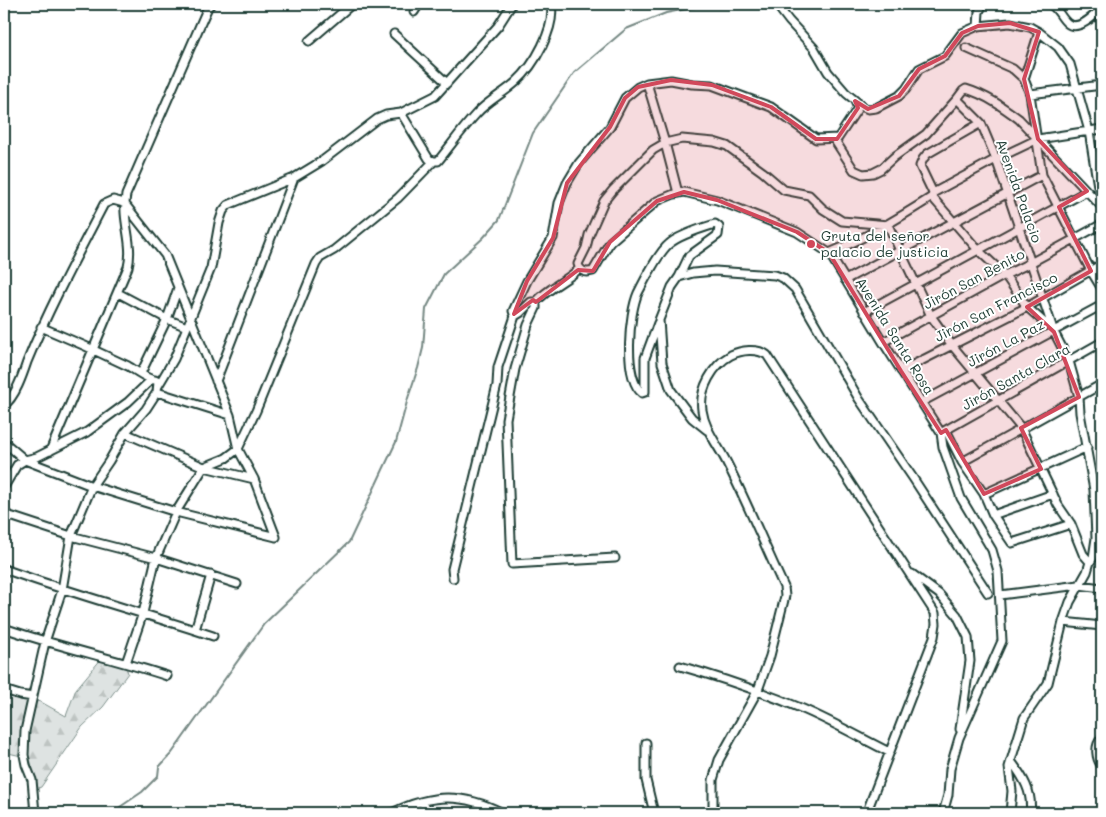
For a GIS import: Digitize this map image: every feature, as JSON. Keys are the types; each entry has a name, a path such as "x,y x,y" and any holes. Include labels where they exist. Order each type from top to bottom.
{"street":[{"path":"310,41 352,4"},
{"path":"414,12 419,4"},
{"path":"35,813 32,780 26,765 24,744 45,642 62,590 71,536 92,486 125,433 146,409 174,359 211,268 223,211 228,205 236,201 294,178 322,161 377,119 386,115 401,113 429,100 447,83 498,26 512,4"},
{"path":"126,663 143,613 156,558 176,512 204,468 226,458 238,449 256,411 316,264 320,258 334,250 398,198 438,160 478,111 518,80 531,64 548,34 552,10 551,4"},
{"path":"978,26 979,12 983,4"},
{"path":"1050,4 1055,6 1066,22 1073,26 1083,24 1102,8"},
{"path":"50,451 92,349 118,293 130,258 124,203 126,196 209,5"},
{"path":"779,6 789,21 814,48 828,72 846,94 868,109 876,108 898,96 906,89 919,69 945,56 962,33 978,26 1010,23 1030,27 1039,32 1058,47 1070,64 1089,131 1102,206"},
{"path":"1024,79 1039,32"},
{"path":"394,34 447,83"},
{"path":"966,48 1013,69 1024,79 1030,94 1042,175 1076,239 1090,272 1102,289"},
{"path":"453,578 452,569 497,385 498,367 515,316 513,311 527,281 553,238 559,202 571,177 588,151 610,127 625,98 638,87 647,83 671,80 712,85 771,107 816,139 838,138 858,108 855,101"},
{"path":"647,83 666,143 678,193"},
{"path":"1030,94 1102,85"},
{"name":"Avenida Palacio","path":"1010,813 1012,791 1009,767 1024,718 1048,683 1063,622 1079,585 1088,572 1090,562 1098,551 1099,516 1079,397 1069,361 1054,332 1032,262 981,122 957,99 966,89 977,92 1007,109 1038,139"},
{"path":"834,139 854,170 863,174 873,172 881,169 926,134 957,99"},
{"path":"401,113 429,159 434,162"},
{"path":"981,122 927,154 920,166 932,195 954,223 978,250 1005,275 1027,307 1054,332"},
{"path":"579,269 588,272 593,270 610,242 657,201 684,192 717,200 788,228 829,253 854,243 888,225 932,195 996,159 1038,139 1102,129"},
{"path":"579,269 579,260 586,248 604,201 623,179 653,150 666,143 682,139 714,142 727,146 784,190 809,195 828,212 842,221 888,225"},
{"path":"1038,139 1102,206"},
{"path":"845,280 1042,175"},
{"path":"216,381 294,178"},
{"path":"864,312 1087,191"},
{"path":"4,405 8,402 20,380 41,327 104,204 113,200 124,203 165,255 230,415 238,449 254,479 276,537 176,512 92,486 25,460 4,442"},
{"path":"715,224 720,230 718,235 689,256 679,277 672,287 645,358 645,392 642,393 637,387 630,361 631,325 638,294 663,250 669,244 715,224"},
{"name":"Jirón San Benito","path":"883,342 1102,224"},
{"path":"888,225 902,251 931,316 951,344 1022,428 1058,505 1071,524 1083,554 1090,562"},
{"name":"Avenida Santa Rosa","path":"829,253 901,371 944,432"},
{"name":"Jirón San Francisco","path":"901,371 1044,298 1102,264"},
{"path":"579,269 569,278 543,294 536,302 536,308 528,325 515,369 506,419 512,564 615,558"},
{"path":"679,277 693,273 715,271 775,275 783,278 795,290 859,399 988,593"},
{"path":"140,372 167,319 178,288"},
{"path":"118,293 167,319 187,327"},
{"path":"515,316 531,302 536,302"},
{"name":"Jirón La Paz","path":"922,402 1102,306"},
{"path":"659,320 662,364 671,390 692,418 708,430"},
{"path":"41,327 140,372 151,380 155,380 158,382 157,389"},
{"name":"Jirón Santa Clara","path":"944,432 1102,342"},
{"path":"713,813 712,780 719,760 758,690 770,656 785,596 784,587 727,462 708,430 702,409 702,392 708,378 726,358 734,354 756,351 767,356 910,572 935,613 934,637 869,806"},
{"path":"4,487 17,465 87,432 128,402 151,380"},
{"path":"962,462 1102,384"},
{"path":"157,389 230,415"},
{"path":"944,432 984,494 993,516 1012,543 1071,524"},
{"path":"943,813 948,795 950,769 960,738 1002,641 998,571 992,550 961,498 943,448 944,432"},
{"path":"125,433 204,468 254,479"},
{"path":"984,494 1087,447"},
{"path":"993,516 1053,494"},
{"path":"4,514 71,536 156,558 237,584"},
{"path":"4,569 62,590 143,613 213,636"},
{"path":"910,572 939,594 961,621 968,637 970,661 963,699 960,738"},
{"path":"195,630 211,575"},
{"path":"1000,595 1079,585 1102,588"},
{"path":"1063,622 1102,626"},
{"path":"4,628 45,642 126,663 167,676"},
{"path":"680,666 758,690 806,710 890,752"},
{"path":"4,690 33,697"},
{"path":"1102,738 1096,748 1102,767"},
{"path":"646,743 646,780 654,813"},
{"path":"1011,761 1024,778 1030,795 1030,813"},
{"path":"392,813 406,806 439,797 484,804 503,813"},
{"path":"422,802 429,813"}],"highlighted area":[{"path":"1010,23 1039,32 1024,79 1038,139 1087,191 1059,207 1091,271 1027,307 1054,332 1079,397 1021,428 1041,469 984,494 946,430 941,433 901,371 829,253 797,232 717,200 684,192 657,201 610,242 593,271 578,270 536,302 533,300 514,314 527,281 553,238 567,183 610,127 625,98 638,87 671,80 712,85 771,107 816,139 837,139 858,108 855,101 868,109 899,96 919,69 945,56 962,33 978,26"}],"green space":[{"path":"102,658 126,667 128,673 103,707 82,727 41,787 36,789 30,758 4,752 4,694 41,702 66,716 76,689"}],"waterway":[{"path":"116,813 120,807 142,792 158,776 159,767 172,753 264,624 349,542 396,442 423,348 426,309 444,274 483,238 499,220 533,133 574,73 626,29 666,13 712,4"},
{"path":"726,4 776,6"},
{"path":"780,6 833,8 841,4"}],"place":[{"name":"Gruta del señor palacio de justicia","path":"811,244"}]}
